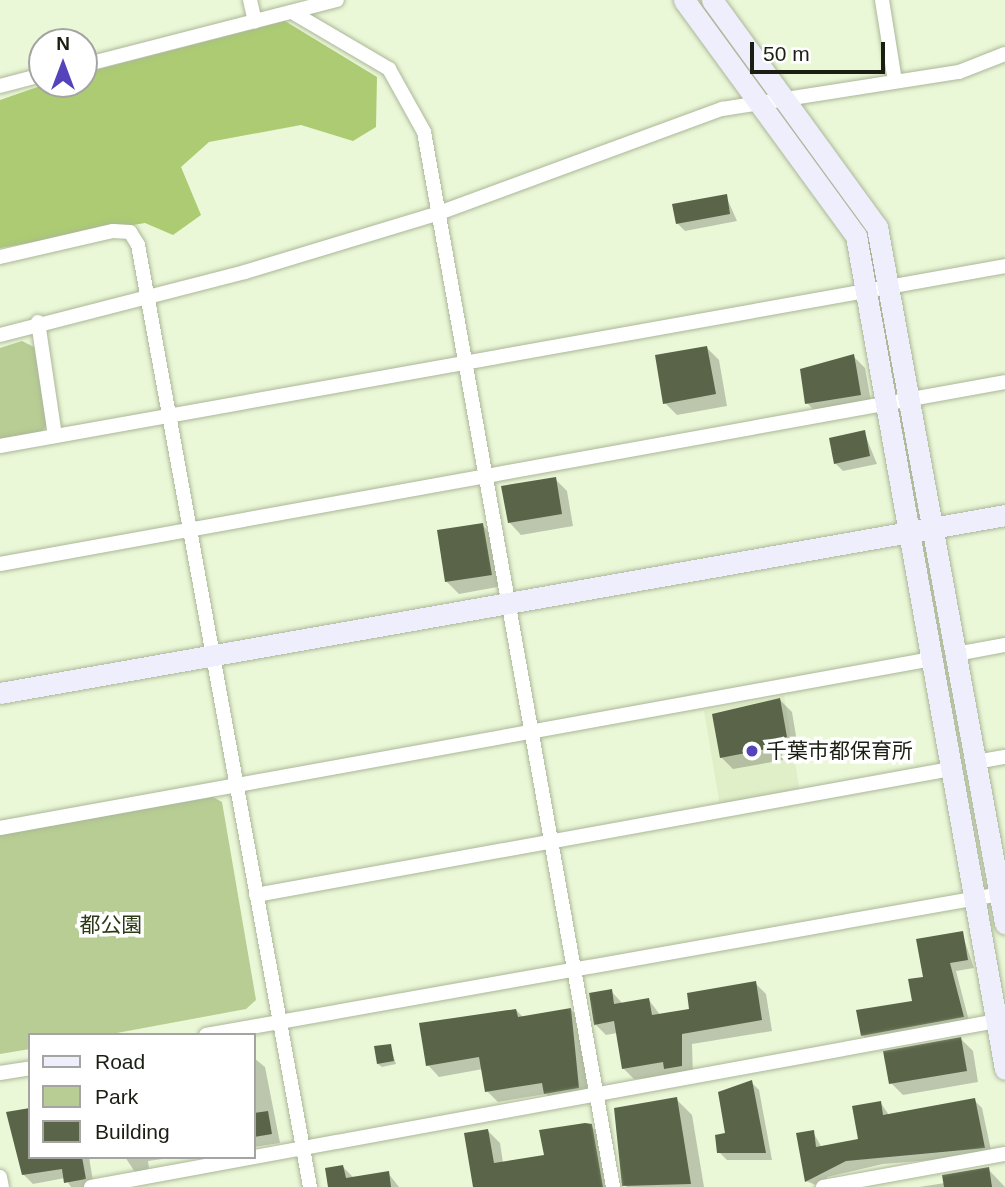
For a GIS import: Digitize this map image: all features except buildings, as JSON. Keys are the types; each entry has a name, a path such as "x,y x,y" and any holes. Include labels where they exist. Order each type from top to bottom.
{"street":[{"path":"250,0 255,21"},
{"path":"98,61 337,0"},
{"path":"684,0 856,236 1005,1069"},
{"path":"712,0 877,227 1005,923"},
{"path":"882,0 895,81"},
{"path":"292,12 389,69 424,132 613,1187"},
{"path":"0,335 38,322 147,295 439,213 722,108 959,72 1005,54"},
{"path":"0,86 28,79"},
{"path":"0,257 130,232 147,295 310,1187"},
{"path":"0,446 1005,266"},
{"path":"38,322 55,436"},
{"path":"0,564 1005,382"},
{"path":"0,693 1005,515"},
{"path":"956,654 1005,645"},
{"path":"0,828 932,659"},
{"path":"976,762 1005,757"},
{"path":"256,895 951,769"},
{"path":"216,1033 1000,894"},
{"path":"91,1187 303,1152 597,1094 996,1021"},
{"path":"0,1073 28,1068"},
{"path":"822,1187 1005,1154"},
{"path":"0,1177 2,1187"}],"shaded area":[{"name":"千葉市都保育所","path":"784,696 800,792 720,806 704,711"}],"green space":[{"path":"285,21 377,77 376,127 353,141 301,125 209,142 181,167 201,215 173,235 145,223 0,248 0,100 28,90 28,98 98,98 98,69"},
{"path":"22,341 36,348 49,423 42,431 0,439 0,348"},
{"name":"都公園","path":"213,797 222,802 256,1000 246,1009 117,1033 28,1033 28,1049 0,1054 0,835"}],"place":[{"name":"千葉市都保育所","path":"752,751"}]}
